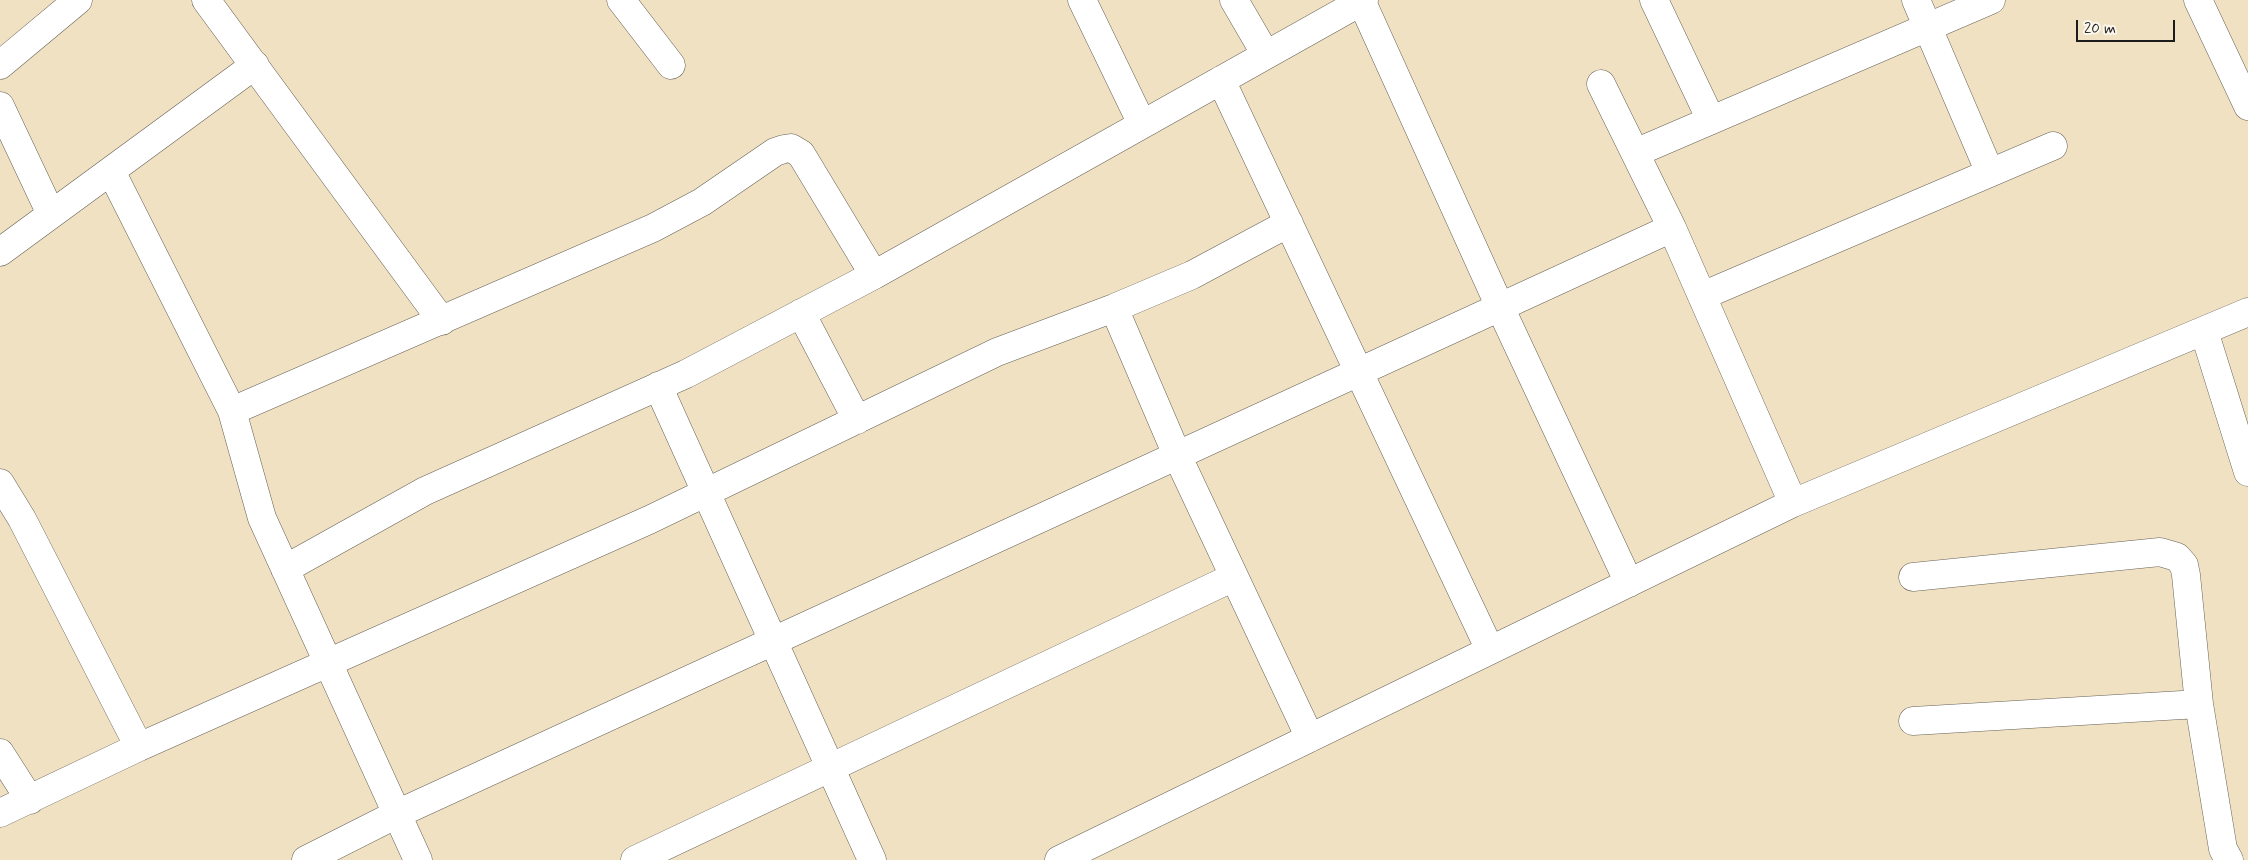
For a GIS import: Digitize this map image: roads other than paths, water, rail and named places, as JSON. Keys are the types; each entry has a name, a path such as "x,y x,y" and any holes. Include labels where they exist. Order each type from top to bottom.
{"street":[{"path":"0,65 78,0"},
{"path":"206,0 442,321"},
{"path":"621,0 671,65"},
{"path":"1082,0 1142,124"},
{"path":"1234,0 1266,55"},
{"path":"285,569 425,491 686,374 874,275 1362,0 1500,307 1630,583"},
{"path":"1654,0 1712,120"},
{"path":"1916,0 1990,173"},
{"path":"1635,153 1991,0"},
{"path":"2198,0 2248,106"},
{"path":"0,252 255,65"},
{"path":"1221,80 1360,371 1490,650"},
{"path":"1601,84 1672,228 1794,503"},
{"path":"0,106 51,214"},
{"path":"1702,296 2053,146"},
{"path":"232,411 653,228 702,202 776,152 791,148 801,154 808,164 874,275"},
{"path":"110,171 232,411 262,518 418,860"},
{"path":"0,813 139,747 649,520 998,352 1114,308 1192,274 1289,223"},
{"path":"306,860 397,814 773,640 1672,228"},
{"path":"1114,308 1177,455 1310,738"},
{"path":"1059,860 1794,503 2248,312"},
{"path":"801,313 856,420"},
{"path":"2204,331 2248,472"},
{"path":"658,386 872,860"},
{"path":"0,483 22,519 139,747"},
{"path":"1912,577 2160,552 2170,553 2178,557 2184,565 2186,575 2199,704 2223,849 2229,860"},
{"path":"635,860 1234,577"},
{"path":"1913,722 2199,704"},
{"path":"0,753 30,800"}]}
